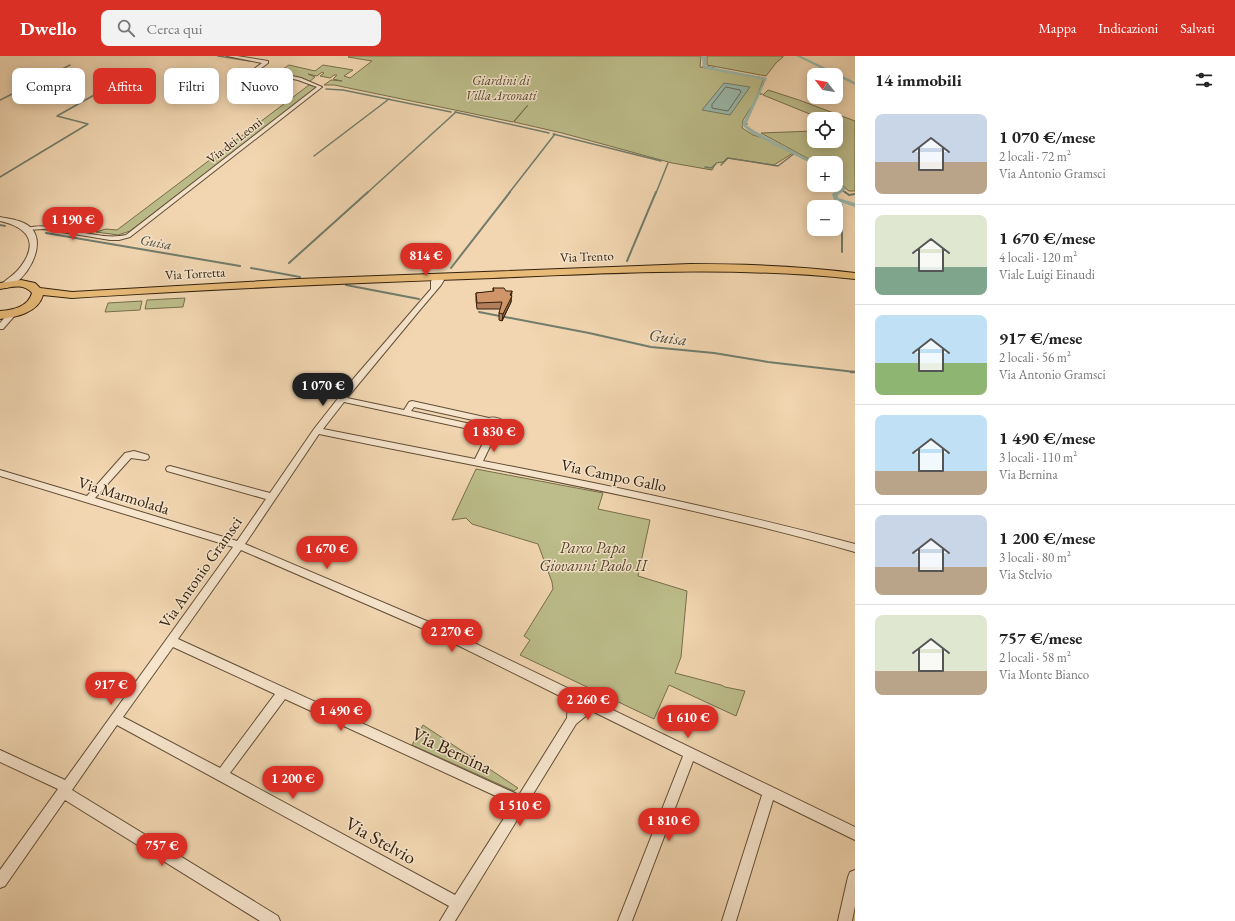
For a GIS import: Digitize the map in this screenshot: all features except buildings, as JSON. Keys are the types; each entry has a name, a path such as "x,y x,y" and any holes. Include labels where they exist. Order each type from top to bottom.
{"main road":[{"name":"Via Trento","path":"320,281 726,266 785,268 855,276"},
{"name":"Via Torretta","path":"0,315 13,313 32,304 72,295 320,281"},
{"path":"3,285 25,284 33,287 37,291 37,297 32,304"},
{"name":"Via Torretta","path":"37,291 72,295"}],"street":[{"path":"229,56 242,58 248,56"},
{"name":"Via dei Leoni","path":"28,229 44,227 116,238 128,236 320,87 297,78 256,70 266,62 242,58"},
{"path":"0,219 17,223 28,229 34,238 35,245 24,270 25,284"},
{"path":"3,285 24,270"},
{"name":"Via Antonio Gramsci","path":"0,881 103,734 116,719 239,545 318,431 342,399 440,282 438,276"},
{"path":"0,327 13,313"},
{"path":"342,399 406,412 489,432 501,432 504,430 505,426 498,421 489,421 412,404 406,412"},
{"path":"489,421 484,426 489,432"},
{"name":"Via Campo Gallo","path":"318,431 713,511 790,529 855,548"},
{"path":"478,463 489,432"},
{"path":"88,500 128,454 145,456"},
{"path":"170,469 272,497"},
{"name":"Via Marmolada","path":"0,473 239,545 406,616 478,653 510,666 855,834"},
{"name":"Via Bernina","path":"171,641 521,802"},
{"path":"222,775 283,692"},
{"path":"572,720 574,697"},
{"path":"447,921 572,720 591,705"},
{"name":"Via Stelvio","path":"116,719 458,904"},
{"path":"625,921 690,754"},
{"path":"0,756 64,790 273,921"},
{"path":"729,921 769,792"},
{"path":"845,921 855,877"}],"green space":[{"name":"Giardini di Villa Arconati","path":"701,56 700,67 764,78 755,101 743,120 742,128 753,135 763,138 793,153 774,165 727,158 723,162 716,163 712,170 672,163 562,133 514,122 528,105 513,122 334,85 324,85 331,80 342,81 333,79 337,75 330,78 320,76 324,73 322,72 317,76 308,74 315,77 309,82 293,77 293,68 284,68 289,65 315,71 323,65 353,70 344,76 350,78 372,61 348,57"},
{"path":"707,56 783,57 776,63 766,76 707,65"},
{"path":"309,85 318,87 130,231 118,235 96,232 106,229 117,230 284,104 293,104 293,97"},
{"path":"768,90 831,112 807,113 763,95"},
{"path":"843,116 855,121 855,191 849,191 843,186 843,156 807,156 807,158 761,133 807,131 807,148 843,148"},
{"path":"185,298 183,307 145,309 147,300"},
{"path":"142,301 140,310 105,312 108,303"},
{"name":"Parco Papa Giovanni Paolo II","path":"476,469 603,493 598,509 650,520 638,576 687,591 681,657 675,673 745,691 736,716 669,685 654,719 520,655 530,640 524,636 553,589 552,582 538,544 472,524 466,518 452,520"},
{"path":"423,725 518,788 514,791 412,745"}],"water":[{"path":"724,83 750,87 730,115 702,110"}],"waterway":[{"path":"218,56 250,61"},
{"path":"704,56 704,67 766,79 744,125 753,132 807,159"},
{"path":"798,56 855,84"},
{"path":"0,100 70,65"},
{"path":"703,66 714,68"},
{"path":"326,89 343,90 389,99"},
{"path":"0,177 88,124 57,116 93,96"},
{"path":"314,156 389,99"},
{"path":"389,99 451,112"},
{"path":"367,193 456,112"},
{"path":"456,112 549,133"},
{"path":"509,193 555,134"},
{"path":"555,134 661,161"},
{"path":"721,165 728,158 778,166 795,153"},
{"path":"656,193 668,163"},
{"path":"705,167 711,168 716,164"},
{"path":"289,263 368,192"},
{"path":"451,268 510,192"},
{"path":"627,261 656,192"},
{"path":"838,192 835,194 836,199 855,205"},
{"path":"845,192 849,195 855,194"},
{"name":"Guisa","path":"0,225 5,226"},
{"name":"Guisa","path":"46,233 240,266"},
{"path":"842,236 842,252"},
{"name":"Guisa","path":"251,268 300,277"},
{"name":"Guisa","path":"346,285 419,299"},
{"name":"Guisa","path":"479,312 589,333 651,347 714,353 768,362 855,372 851,372"}]}
